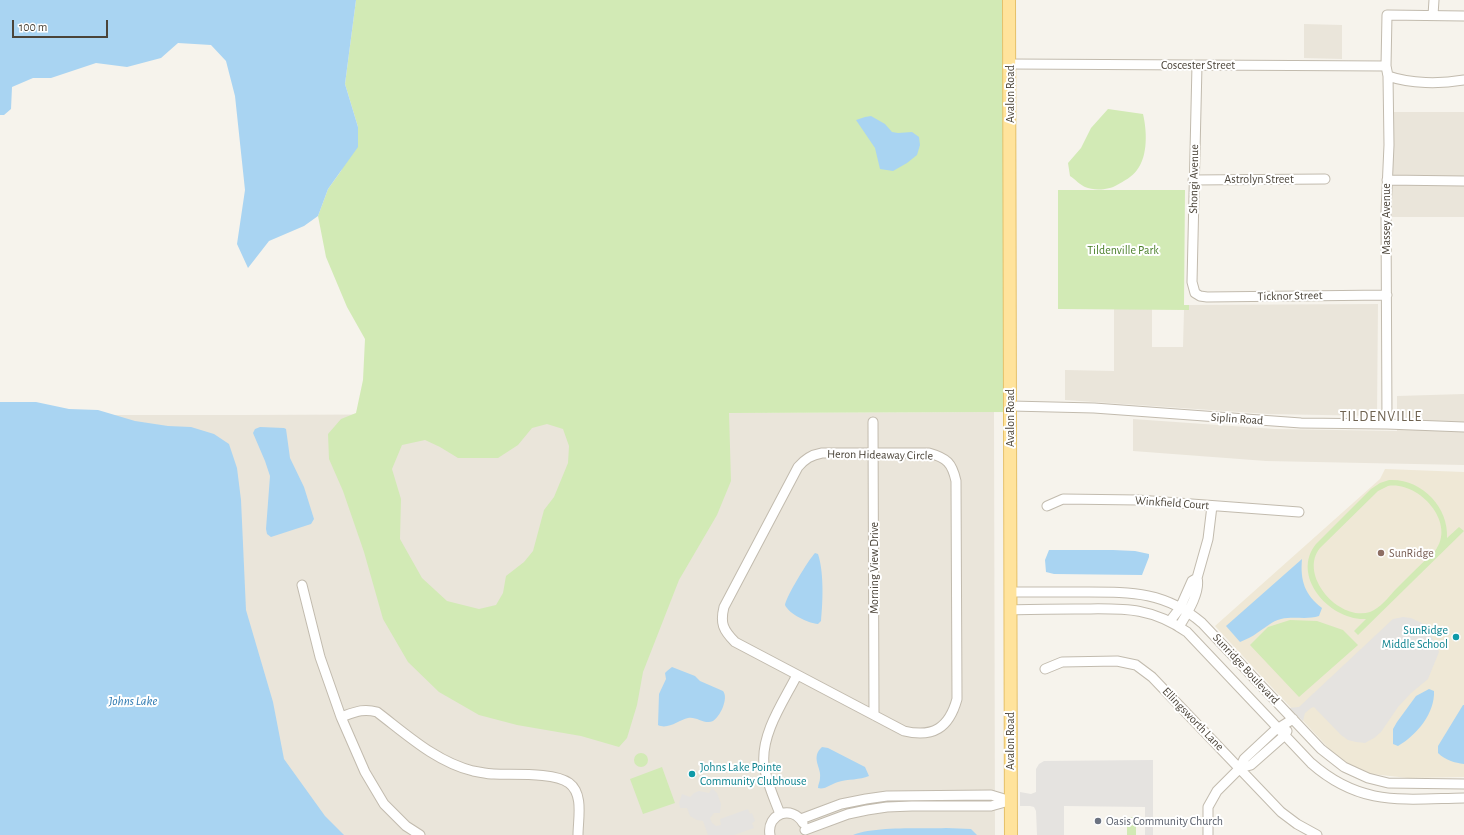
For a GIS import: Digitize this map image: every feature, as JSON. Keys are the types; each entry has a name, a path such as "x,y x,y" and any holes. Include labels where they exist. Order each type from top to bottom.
{"main road":[{"name":"Avalon Road","path":"1009,0 1011,835"}],"street":[{"path":"1434,0 1433,15 1464,16"},
{"name":"Massey Avenue","path":"1387,424 1387,14 1433,15"},
{"name":"Coscester Street","path":"1010,64 1386,66"},
{"name":"Shongi Avenue","path":"1195,293 1192,282 1193,180 1197,64"},
{"path":"1388,76 1397,79 1418,81 1438,82 1464,80"},
{"name":"Astrolyn Street","path":"1193,180 1325,179"},
{"path":"1387,180 1464,181"},
{"name":"Ticknor Street","path":"1195,293 1200,296 1207,297 1387,295"},
{"name":"Siplin Road","path":"1010,406 1094,408 1301,423 1464,427"},
{"name":"Morning View Drive","path":"873,422 874,715"},
{"name":"Heron Hideaway Circle","path":"822,453 929,453 940,456 949,462 956,481 957,699 954,710 948,720 940,728 929,732 916,734 904,731 797,675 735,642 727,634 722,625 721,616 724,606 798,467 804,459 822,453"},
{"name":"Winkfield Court","path":"1046,506 1063,499 1138,500 1299,512"},
{"path":"1170,621 1183,610 1195,595 1198,582 1197,578 1208,539 1212,506"},
{"path":"302,585 320,657 341,716 365,772 384,804 406,826 420,835"},
{"name":"Sunridge Boulevard","path":"1011,592 1126,592 1151,596 1183,610 1209,630 1334,761 1353,772 1378,781 1397,784 1464,784"},
{"name":"Sunridge Boulevard","path":"1011,610 1128,609 1148,613 1170,621 1201,646 1312,764 1337,783 1360,793 1390,798 1464,798"},
{"path":"1179,627 1183,610"},
{"name":"Ellingsworth Lane","path":"1045,669 1062,662 1117,661 1136,665 1152,677 1281,812 1297,824 1317,835"},
{"path":"780,814 766,776 764,750 772,723 797,675"},
{"path":"341,716 368,709 377,712 431,753 449,762 472,770 492,774 551,776 563,779 570,784 577,793 579,803 578,835"},
{"path":"1208,835 1208,807 1217,791 1240,768 1251,765 1278,728 1293,719"},
{"path":"1262,748 1285,735 1293,719"},
{"path":"801,819 841,804 866,798 912,795 991,796 1011,801"},
{"path":"912,795 912,806"},
{"path":"770,835 770,824 773,819 780,814 788,812 801,819 804,824 804,832 848,814 887,807 991,806 1011,801"}],"shaded area":[{"path":"1304,24 1342,25 1342,59 1304,58"},
{"path":"1393,112 1464,112 1464,217 1392,217"},
{"path":"1378,304 1377,416 1268,414 1065,400 1065,370 1114,371 1114,309 1152,309 1152,347 1183,347 1184,310 1189,309 1189,305"},
{"path":"1464,394 1464,465 1266,461 1133,451 1133,419 1275,429 1397,431 1397,396"},
{"path":"994,412 995,835 244,835 0,415 242,415"},
{"name":"SunRidge","path":"1385,469 1464,472 1464,777 1408,778 1353,772 1333,753 1215,626 1380,479"},
{"path":"1403,617 1411,618 1422,623 1436,643 1439,652 1428,679 1411,693 1398,707 1381,732 1374,738 1365,743 1348,740 1341,735 1314,707 1305,713 1303,721 1288,708 1299,707 1393,619"},
{"path":"1153,760 1153,835 1145,835 1145,807 1064,806 1064,835 1037,835 1036,811 1034,807 1020,806 1020,792 1031,794 1036,792 1036,769 1039,764 1044,761"},
{"path":"712,788 717,793 721,804 720,813 714,813 710,818 712,823 716,826 721,825 720,819 748,809 750,814 752,813 755,821 752,823 754,828 734,835 708,835 703,821 697,820 690,816 687,808 680,808 679,803 682,794 690,797 699,791 709,793"}],"green space":[{"path":"356,0 1009,0 1011,412 729,413 731,481 717,515 679,580 643,672 637,705 627,738 619,747 581,736 517,725 479,715 439,692 408,662 383,619 364,552 343,491 329,459 328,434 341,419 356,413 363,380 365,339 347,307 326,257 318,216 328,189 341,171 358,127 345,84","holes":["547,424 563,429 569,446 568,463 554,497 544,510 533,551 524,562 506,576 503,593 496,605 479,609 447,601 422,578 400,539 401,499 392,469 402,445 425,440 458,458 498,458 518,445 532,428"]},
{"path":"1108,109 1143,114 1146,143 1143,158 1141,164 1128,179 1114,187 1097,189 1085,187 1070,176 1068,163 1081,148 1091,128"},
{"name":"Tildenville Park","path":"1058,190 1185,190 1184,305 1189,305 1189,310 1058,309"},
{"path":"1389,480 1401,481 1422,489 1438,505 1446,527 1447,538 1459,527 1464,531 1358,635 1354,631 1366,619 1352,618 1339,613 1328,605 1318,594 1311,582 1308,570 1309,556 1316,544 1371,489 1380,483","holes":["1388,486 1400,486 1412,490 1431,506 1438,517 1441,528 1441,540 1435,551 1377,608 1370,612 1358,613 1346,610 1325,594 1318,583 1314,571 1315,559 1320,548 1378,491"]},
{"path":"1290,620 1317,621 1343,630 1358,645 1299,697 1250,645 1268,627"},
{"path":"641,753 646,755 648,760 646,765 641,767 636,765 634,760 636,755"},
{"path":"662,767 675,803 643,814 630,779"},
{"path":"1127,817 1136,817 1136,835 1127,835"}],"water":[{"path":"0,0 356,0 345,84 358,127 358,147 328,189 318,216 304,226 269,241 248,268 237,244 245,190 235,96 226,61 211,45 178,43 161,58 127,67 96,63 51,78 33,78 12,87 11,109 4,115 0,115"},
{"path":"871,116 885,124 892,132 912,132 919,137 920,145 917,155 893,171 880,169 875,148 856,120"},
{"name":"Johns Lake","path":"0,402 36,402 69,409 98,410 135,421 168,426 191,427 214,434 229,444 237,468 241,500 246,610 273,702 284,759 325,816 344,835 0,835"},
{"path":"260,427 286,429 290,458 304,487 314,519 311,524 271,537 267,534 266,529 270,476 253,433 255,429"},
{"path":"1049,550 1135,551 1149,554 1149,557 1142,575 1054,574 1046,572 1045,560"},
{"path":"815,553 818,554 820,561 822,587 821,621 818,624 799,618 790,612 785,605 798,578"},
{"path":"1302,559 1303,581 1311,598 1322,608 1319,616 1310,618 1286,618 1278,620 1253,636 1240,642 1226,626"},
{"path":"672,667 695,676 700,681 723,691 725,698 723,707 716,719 707,722 694,718 688,718 670,726 658,725 659,694 666,679 665,673"},
{"path":"1429,689 1434,691 1434,699 1424,723 1412,736 1398,746 1393,744 1393,729 1397,722 1416,696"},
{"path":"1463,705 1464,764 1450,761 1438,753 1438,746"},
{"path":"822,747 828,748 865,767 869,776 846,780 823,788 818,788 820,774 817,763 817,755"},
{"path":"898,828 971,829 977,835 853,835 873,830"}],"place":[{"name":"SunRidge","path":"1381,553"},
{"name":"SunRidge Middle School","path":"1456,637"},
{"name":"Johns Lake Pointe Community Clubhouse","path":"692,774"},
{"name":"Oasis Community Church","path":"1098,821"}],"district":[{"name":"TILDENVILLE","path":"1381,417"}]}
